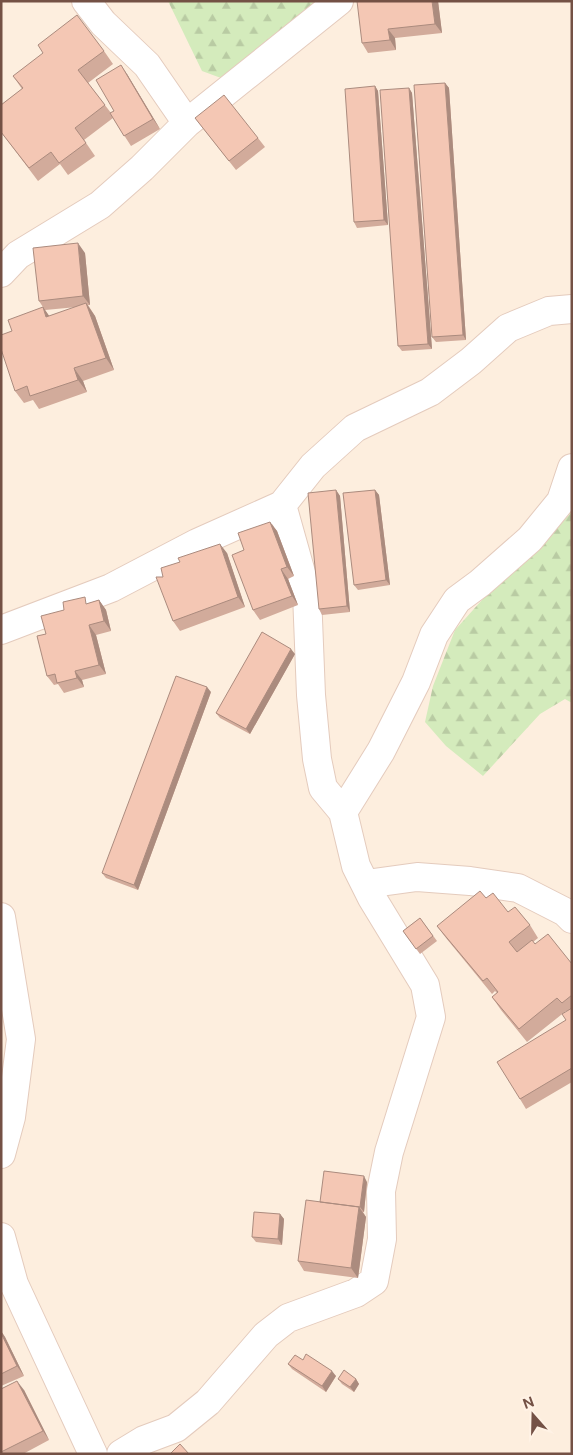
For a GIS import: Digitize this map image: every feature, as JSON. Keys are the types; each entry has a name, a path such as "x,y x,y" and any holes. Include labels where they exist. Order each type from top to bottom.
{"street":[{"path":"86,1 103,23 147,65 188,123"},
{"path":"1,273 18,255 100,205 142,168 188,123 339,1"},
{"path":"1,630 111,588 198,543 282,505 313,466 355,428 430,392 471,361 508,328 549,311 572,309"},
{"path":"343,812 381,751 416,682 434,635 457,600 480,583 530,539 560,501 572,468"},
{"path":"121,1454 144,1440 176,1428 208,1402 266,1335 288,1318 356,1293 374,1281 382,1239 381,1191 390,1152 431,1017 425,985 356,866 343,812 323,788 317,759 309,659 307,594 282,505"},
{"path":"366,884 417,877 470,881 518,888 565,912 572,919"},
{"path":"1,917 21,1039 13,1108 1,1154"},
{"path":"1,1238 14,1284 93,1454"}],"green space":[{"path":"168,1 340,1 240,85 202,71"},
{"path":"572,510 572,703 565,699 540,714 483,776 446,746 425,722 433,686 455,630 482,600"}],"building":[{"path":"357,1 432,1 435,24 388,29 390,40 362,43"},
{"path":"77,15 104,51 78,70 105,105 75,128 86,143 59,163 51,152 29,168 1,132 1,105 23,88 13,76 43,53 38,45"},
{"path":"121,65 153,119 124,136 110,113 114,111 96,80"},
{"path":"445,83 463,335 432,337 414,85"},
{"path":"375,86 384,220 354,222 345,89"},
{"path":"409,88 428,344 398,346 380,90"},
{"path":"224,95 258,138 229,161 195,118"},
{"path":"78,243 83,296 39,301 33,248"},
{"path":"86,303 106,358 74,368 78,380 30,396 27,386 15,391 1,349 1,335 12,331 8,320 43,307 46,317"},
{"path":"336,490 347,606 319,609 308,493"},
{"path":"375,490 386,580 354,585 343,493"},
{"path":"270,522 287,567 281,569 292,596 253,610 232,555 244,550 238,533"},
{"path":"220,544 238,597 173,621 156,577 163,577 161,568 180,562 178,558"},
{"path":"85,597 86,604 99,600 104,621 89,625 99,665 75,671 77,678 57,683 55,674 47,676 37,636 46,634 41,616 64,610 63,602"},
{"path":"262,632 291,649 246,729 216,713"},
{"path":"176,676 207,687 134,885 102,873"},
{"path":"480,891 486,898 493,893 508,912 515,907 530,925 509,942 517,952 532,940 535,944 548,934 572,964 572,995 562,1003 557,998 519,1029 492,997 498,992 487,978 483,981 437,926"},
{"path":"420,918 433,936 416,949 403,931"},
{"path":"572,1008 572,1068 520,1099 497,1062 566,1020 562,1014"},
{"path":"324,1171 364,1176 360,1207 320,1202"},
{"path":"306,1200 359,1207 351,1268 298,1261"},
{"path":"254,1212 280,1214 278,1239 252,1237"},
{"path":"1,1333 17,1366 1,1374"},
{"path":"306,1354 332,1371 322,1386 288,1364 295,1355 303,1360"},
{"path":"344,1370 356,1379 350,1387 338,1379"},
{"path":"17,1381 43,1431 1,1452 1,1389"},
{"path":"180,1444 189,1454 170,1454"}]}
